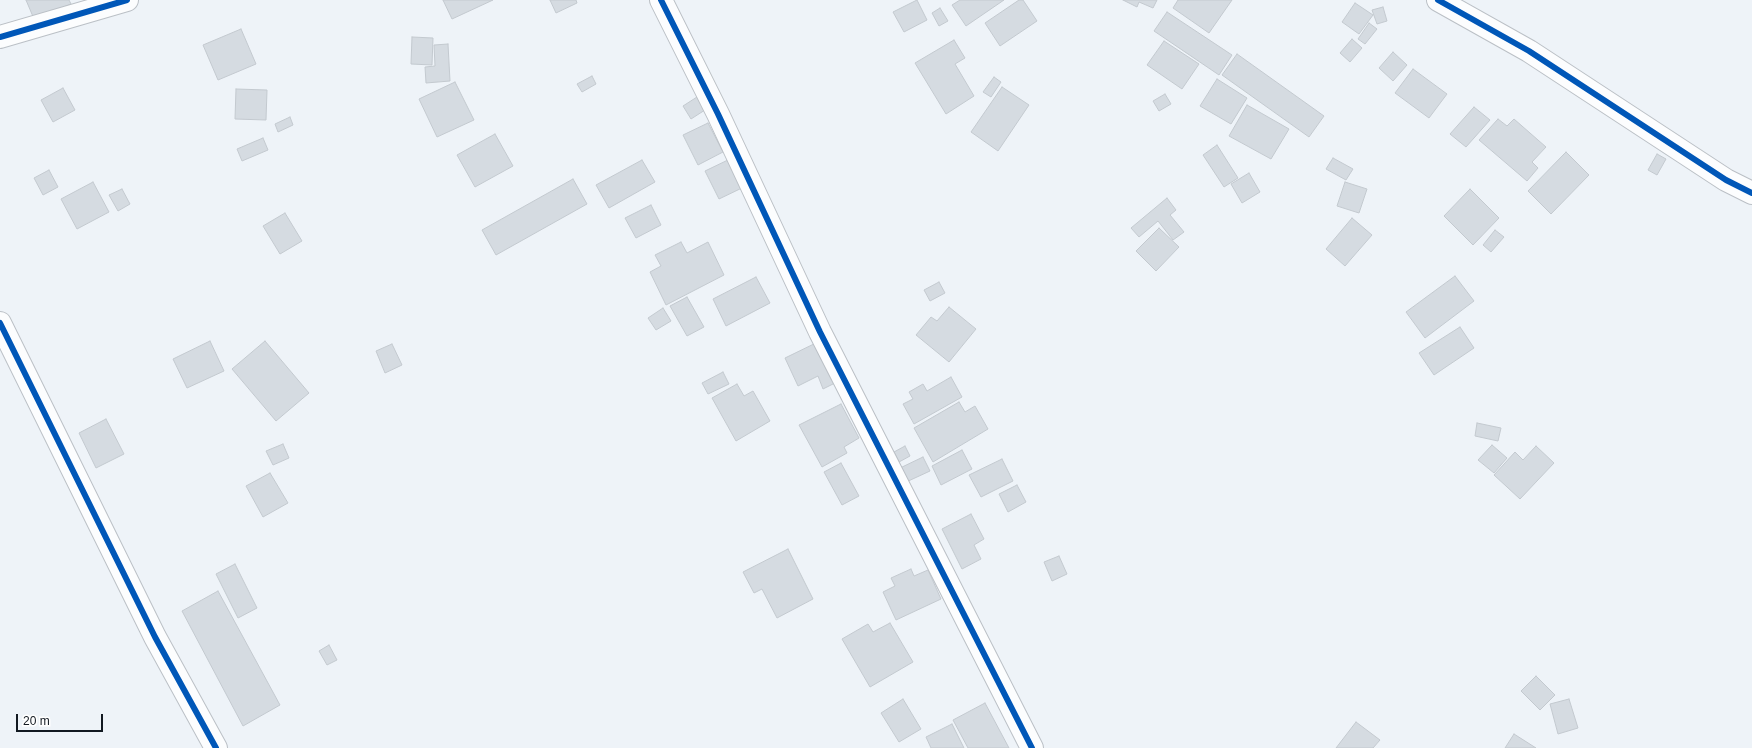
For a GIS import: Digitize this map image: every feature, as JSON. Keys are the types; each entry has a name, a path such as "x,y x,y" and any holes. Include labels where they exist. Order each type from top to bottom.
{"street":[{"path":"0,37 127,0"},
{"path":"661,0 718,114 820,332 1032,748"},
{"path":"1438,0 1529,51 1726,180 1752,193"},
{"path":"0,323 155,637 216,748"}],"building":[{"path":"26,0 69,0 71,4 34,19"},
{"path":"443,0 493,0 452,19"},
{"path":"550,0 576,0 577,3 556,13"},
{"path":"917,0 927,20 904,32 893,12"},
{"path":"960,0 1004,0 966,26 952,5"},
{"path":"1019,0 1023,0 1037,21 1000,46 985,23"},
{"path":"1123,0 1157,0 1153,8 1139,2 1137,7"},
{"path":"1178,0 1232,0 1209,33 1173,8"},
{"path":"1355,3 1373,15 1359,34 1342,22"},
{"path":"1383,7 1387,21 1377,24 1372,10"},
{"path":"940,8 948,21 939,26 932,13"},
{"path":"1167,12 1232,55 1219,75 1154,31"},
{"path":"1369,23 1377,29 1365,44 1358,39"},
{"path":"241,29 256,64 218,80 203,45"},
{"path":"412,37 433,38 432,65 411,64"},
{"path":"1352,39 1362,48 1350,62 1340,53"},
{"path":"954,40 965,58 955,64 974,96 946,114 915,63"},
{"path":"1164,41 1199,64 1182,89 1147,65"},
{"path":"448,44 450,81 426,83 425,67 435,66 434,45"},
{"path":"1393,52 1407,65 1393,81 1379,68"},
{"path":"1237,54 1324,116 1309,137 1222,75"},
{"path":"1413,69 1447,94 1429,118 1395,93"},
{"path":"592,76 596,84 582,92 577,84"},
{"path":"994,77 1001,82 991,97 983,92"},
{"path":"1217,79 1247,98 1231,124 1200,106"},
{"path":"455,82 474,120 437,137 419,99"},
{"path":"1002,87 1029,105 998,151 971,132"},
{"path":"63,88 75,110 53,122 41,100"},
{"path":"236,89 267,90 266,120 235,119"},
{"path":"1165,94 1171,104 1159,111 1153,101"},
{"path":"697,97 705,110 691,119 683,106"},
{"path":"1247,105 1289,129 1271,159 1229,136"},
{"path":"1474,107 1490,120 1466,147 1450,134"},
{"path":"290,117 293,125 278,132 275,124"},
{"path":"1498,119 1507,126 1514,119 1546,147 1532,162 1538,168 1527,181 1479,140"},
{"path":"708,123 723,152 698,165 683,135"},
{"path":"495,134 513,166 475,187 457,155"},
{"path":"263,138 268,150 242,161 237,149"},
{"path":"1217,145 1238,178 1224,187 1203,155"},
{"path":"1566,152 1589,175 1551,214 1528,191"},
{"path":"1657,154 1666,159 1657,175 1648,170"},
{"path":"1333,158 1353,169 1346,180 1326,169"},
{"path":"730,159 744,187 719,199 705,171"},
{"path":"642,160 655,182 609,208 596,185"},
{"path":"49,170 58,187 43,195 34,178"},
{"path":"1249,173 1260,192 1242,203 1231,184"},
{"path":"573,179 587,204 496,255 482,230"},
{"path":"93,182 109,212 77,229 61,199"},
{"path":"1345,182 1367,189 1359,213 1337,206"},
{"path":"122,189 130,204 118,211 109,195"},
{"path":"1470,189 1499,218 1473,245 1444,216"},
{"path":"1167,198 1176,210 1170,215 1184,232 1173,240 1158,221 1139,237 1131,228"},
{"path":"651,205 661,225 636,238 625,218"},
{"path":"285,213 302,241 280,254 263,226"},
{"path":"1352,218 1372,235 1345,266 1326,249"},
{"path":"1159,228 1179,247 1156,271 1136,251"},
{"path":"1495,230 1504,237 1491,252 1483,245"},
{"path":"681,242 687,253 708,242 724,275 666,305 650,272 661,266 655,255"},
{"path":"1455,276 1474,301 1425,338 1406,312"},
{"path":"756,277 770,303 726,326 713,299"},
{"path":"939,282 945,293 930,301 924,290"},
{"path":"687,297 704,327 687,336 670,306"},
{"path":"949,307 976,329 949,362 916,335 931,317 937,321"},
{"path":"663,308 671,321 656,330 648,318"},
{"path":"1460,327 1474,348 1434,375 1419,353"},
{"path":"210,341 224,371 187,388 173,359"},
{"path":"265,341 309,393 276,421 232,369"},
{"path":"820,341 839,381 823,389 818,376 798,386 785,358"},
{"path":"392,344 402,365 385,373 376,351"},
{"path":"723,372 729,384 708,394 702,383"},
{"path":"951,377 962,397 914,424 903,404 913,399 909,392 923,384 927,391"},
{"path":"737,384 744,396 753,391 770,421 736,441 712,398"},
{"path":"959,402 965,412 975,406 988,429 933,462 914,428"},
{"path":"841,404 859,438 844,447 847,453 822,467 799,425"},
{"path":"106,419 124,454 96,468 79,433"},
{"path":"1477,423 1501,428 1498,441 1475,436"},
{"path":"283,444 289,458 273,465 266,451"},
{"path":"1492,445 1507,458 1494,473 1478,460"},
{"path":"905,446 910,456 899,462 894,452"},
{"path":"1536,446 1554,463 1520,499 1494,475 1515,452 1523,460"},
{"path":"962,450 972,469 941,485 932,466"},
{"path":"923,457 930,471 904,483 898,469"},
{"path":"1002,459 1013,481 981,497 969,475"},
{"path":"841,463 859,496 842,505 824,472"},
{"path":"270,473 288,503 263,517 246,486"},
{"path":"1017,485 1026,502 1008,512 999,494"},
{"path":"971,514 984,539 974,545 981,559 962,569 942,529"},
{"path":"788,549 813,599 777,618 762,589 754,593 743,572"},
{"path":"1059,556 1067,574 1052,581 1044,562"},
{"path":"235,564 257,608 238,618 216,574"},
{"path":"911,569 914,576 928,570 941,599 896,620 883,592 895,586 891,578"},
{"path":"218,591 280,705 243,726 182,611"},
{"path":"890,623 913,662 870,687 842,639 868,624 873,632"},
{"path":"329,645 337,660 327,665 319,651"},
{"path":"1536,676 1555,695 1540,710 1521,691"},
{"path":"903,699 921,729 899,742 881,713"},
{"path":"1569,699 1578,728 1558,734 1550,704"},
{"path":"985,703 1009,748 968,748 953,720"},
{"path":"1356,722 1380,740 1373,748 1336,748"},
{"path":"952,724 964,748 931,748 926,737"},
{"path":"1514,734 1536,748 1505,748"}],"cycle path":[{"path":"0,37 127,0"},
{"path":"661,0 718,114 820,332 1032,748"},
{"path":"1438,0 1529,51 1726,180 1752,193"},
{"path":"0,323 155,637 216,748"}]}
